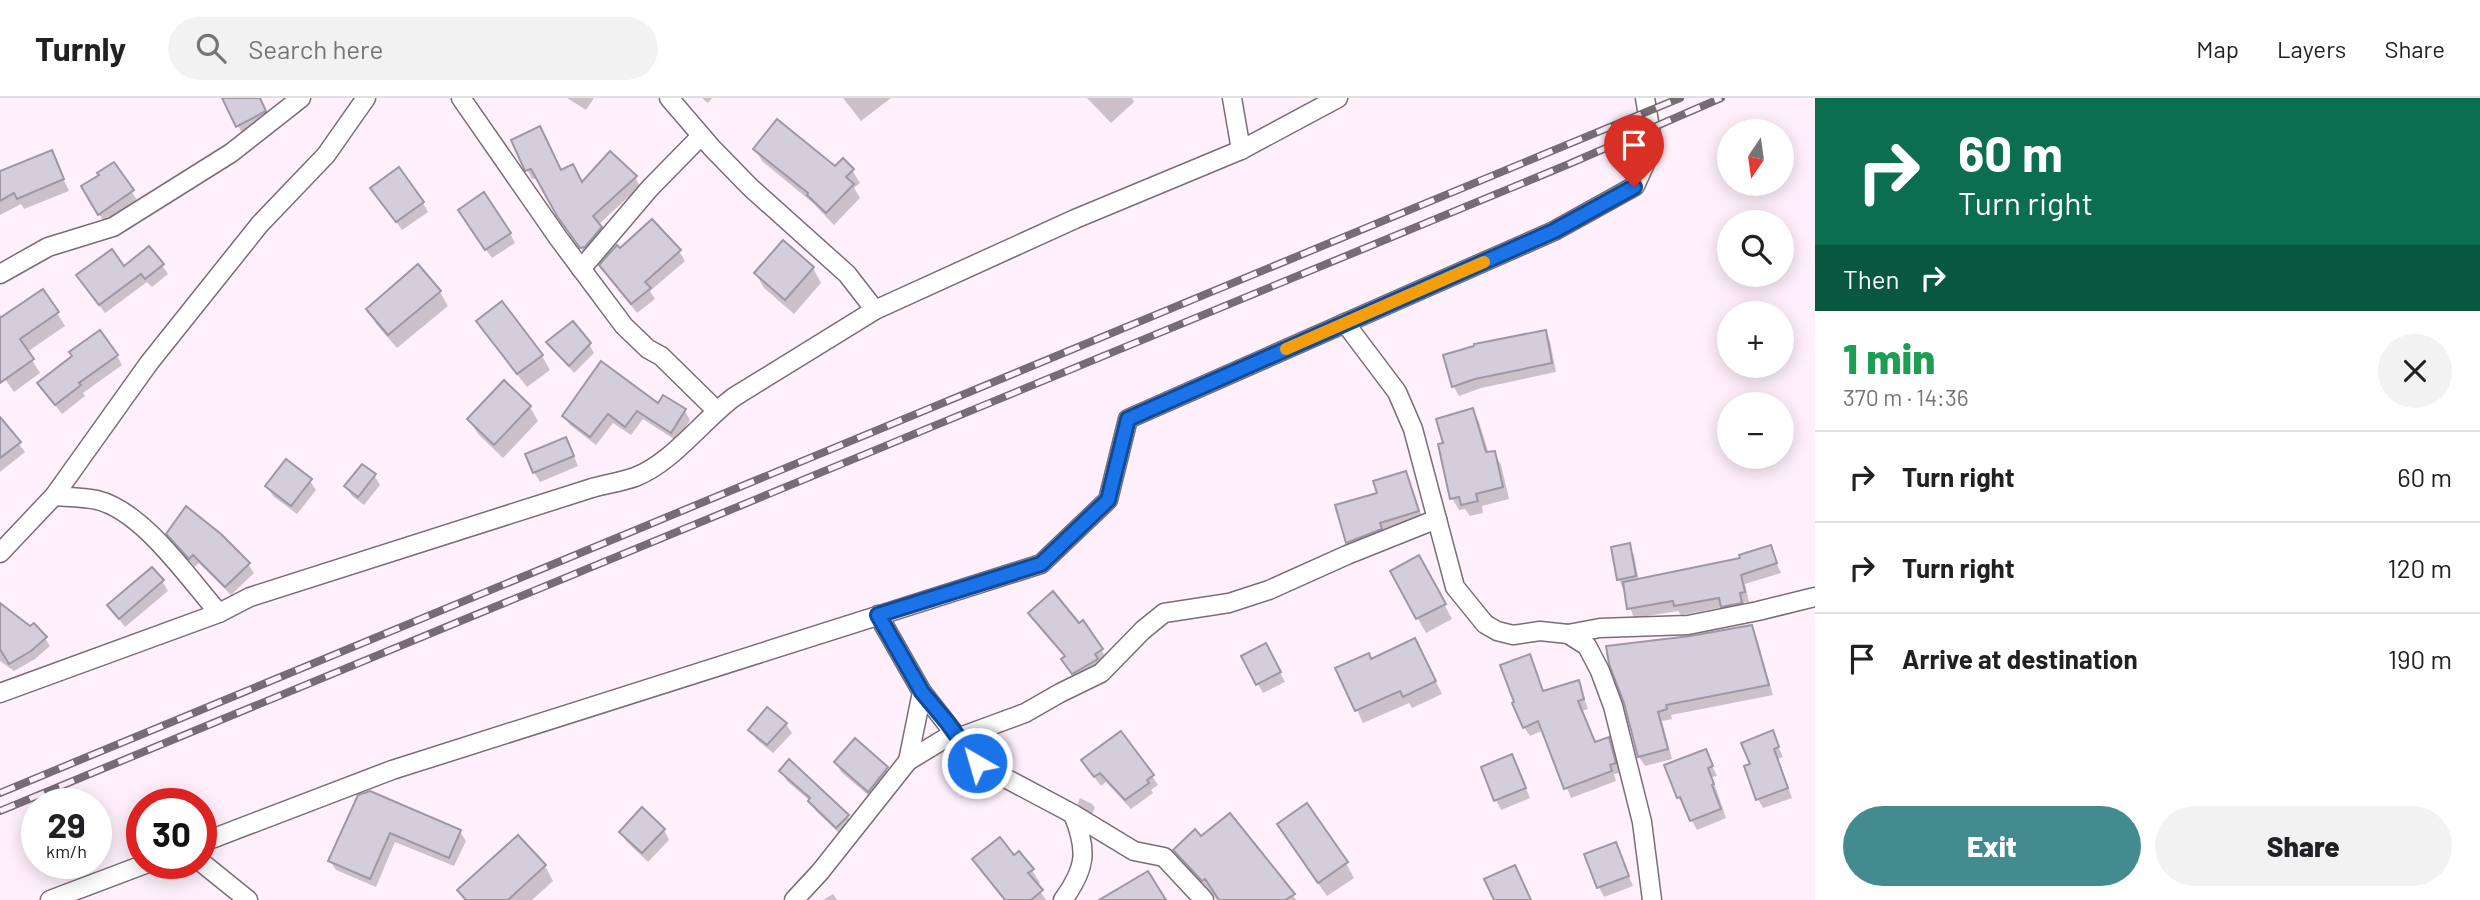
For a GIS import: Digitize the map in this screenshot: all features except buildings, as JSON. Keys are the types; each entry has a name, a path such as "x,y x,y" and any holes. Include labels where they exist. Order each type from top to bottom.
{"street":[{"path":"0,274 48,247 113,226 231,153 301,98"},
{"path":"0,553 54,496 149,363 260,224 326,155 366,98"},
{"path":"461,98 624,326 648,349 661,356 716,410"},
{"path":"669,98 701,136 758,194 847,274 875,310"},
{"path":"1232,98 1241,150"},
{"path":"0,693 219,612 250,597 637,476 678,449 716,410 734,397 875,310 1075,219 1241,150 1338,98"},
{"path":"217,836 392,770 1041,564 1108,500 1128,419 1554,231 1634,187 1653,146 1645,98"},
{"path":"581,269 650,188 701,136"},
{"path":"1345,323 1397,392 1413,429 1455,587 1485,624 1497,631 1513,635 1540,631 1568,634 1601,628 1688,625 1815,597"},
{"path":"54,496 98,500 142,524 219,612"},
{"path":"794,900 820,872 908,761 956,736 1025,713 1101,673 1143,630 1164,613 1229,603 1269,590 1437,519"},
{"path":"878,615 922,692 977,763 1073,814 1134,851 1164,857 1203,900"},
{"path":"1568,634 1587,646 1613,706 1642,822 1652,900"},
{"path":"908,761 922,692"},
{"path":"1063,900 1079,878 1083,853 1082,837 1073,814"},
{"path":"50,900 126,871"},
{"path":"217,875 248,900"}],"railway":[{"path":"0,793 1680,98"},
{"path":"0,811 1569,164 1721,98"}],"slow traffic":[{"path":"1286,349 1484,262"}],"route":[{"path":"977,763 922,692 878,615 1041,564 1108,500 1128,419 1554,231 1634,187"}]}
